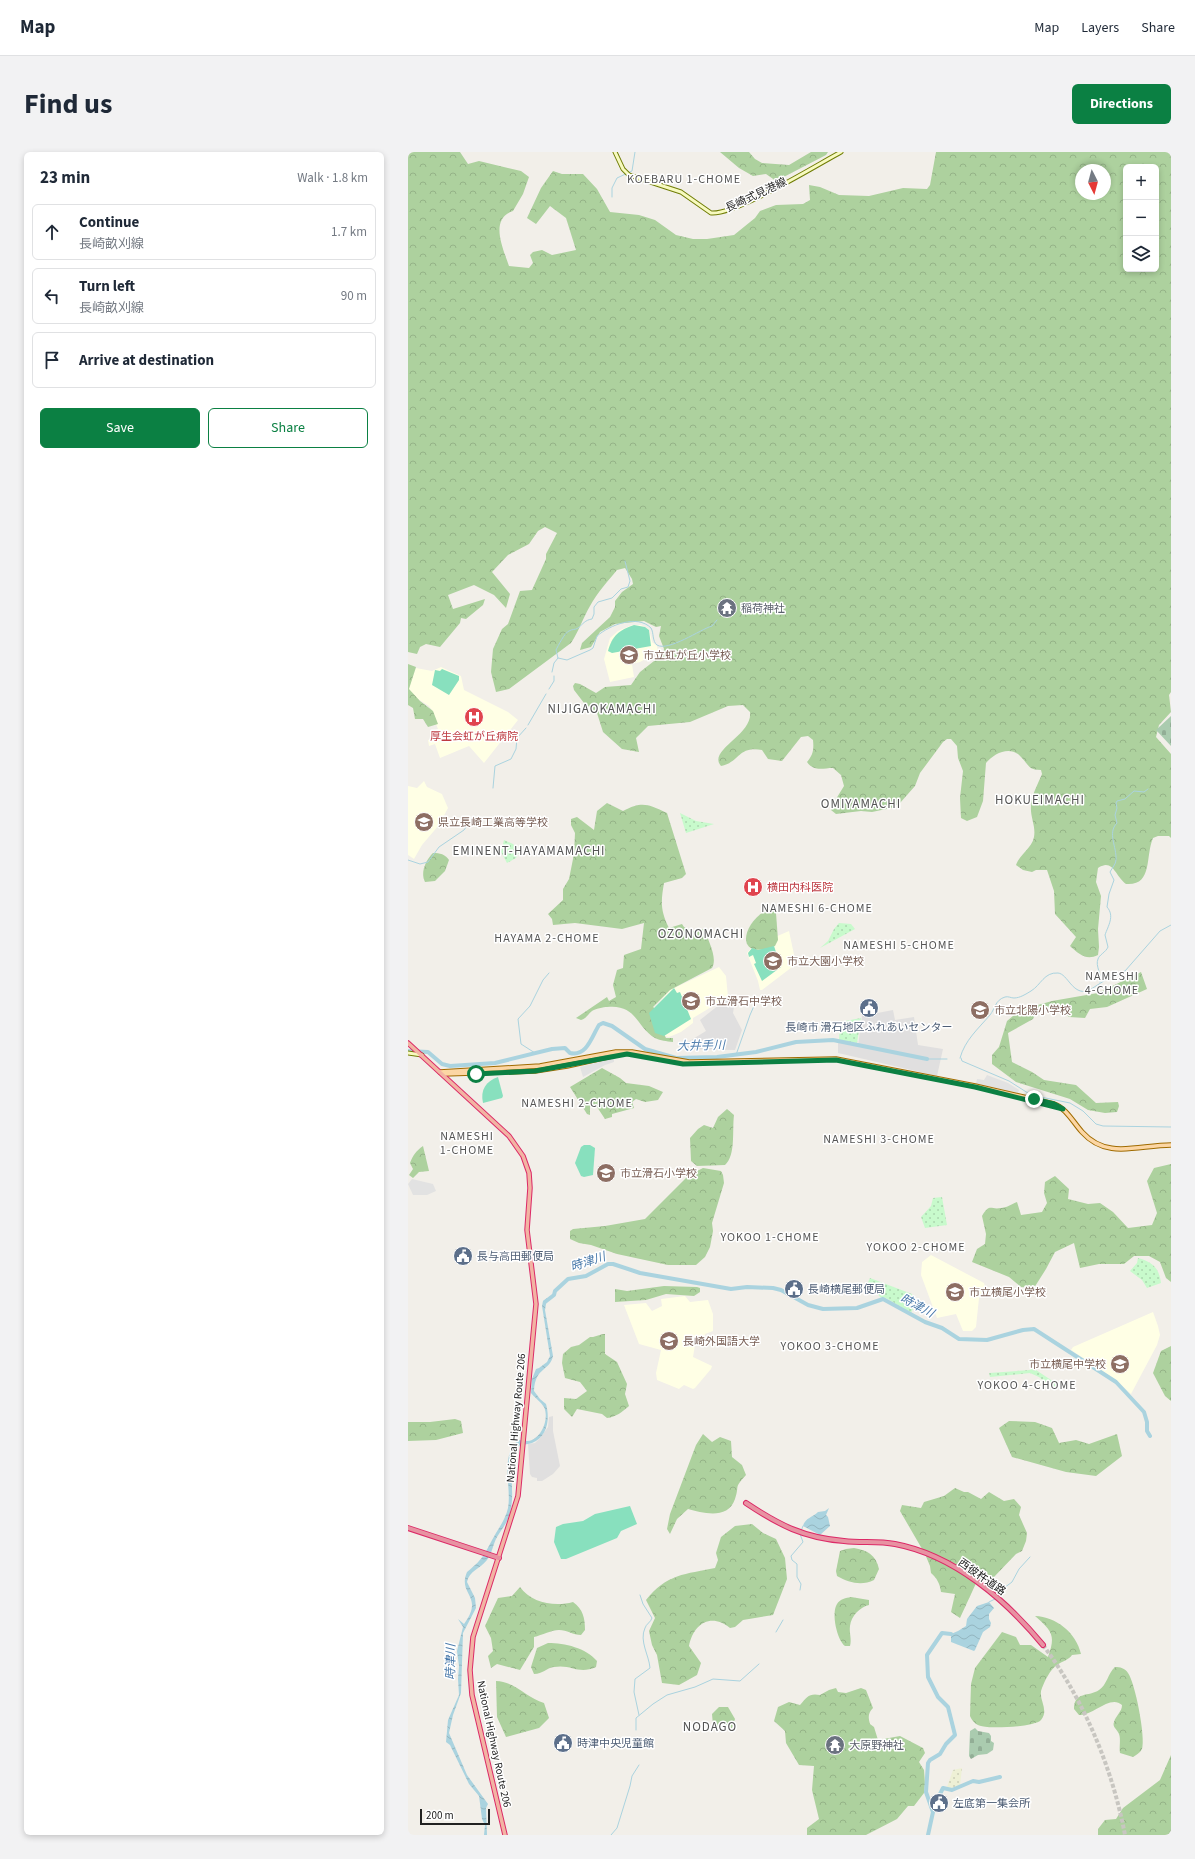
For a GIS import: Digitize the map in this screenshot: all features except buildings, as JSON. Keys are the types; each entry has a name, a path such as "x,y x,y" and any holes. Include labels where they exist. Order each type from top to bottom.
{"highway":[{"name":"National Highway Route 206","path":"408,1043 509,1136 523,1156 529,1173 528,1238 536,1304 522,1439 518,1496 473,1637 470,1670 472,1695 505,1835"},
{"name":"西彼杵道路","path":"746,1503 776,1523 804,1535 846,1542 896,1544 939,1559 983,1586 1015,1613 1043,1645"},
{"path":"408,1529 499,1558"}],"main road":[{"name":"長崎式見港線","path":"615,152 620,164 628,174 681,192 711,212 716,213 742,204 842,152"},
{"path":"408,1053 422,1055"},
{"path":"441,1073 535,1071 627,1054 683,1064 836,1060 975,1087 1051,1105 1063,1109 1088,1139 1103,1148 1119,1149 1171,1145"}],"shaded area":[{"name":"市立虹が丘小学校","path":"632,625 641,625 649,629 652,642 657,646 658,652 640,662 632,664 634,677 610,682 604,659 610,638 618,631"},
{"name":"厚生会虹が丘病院","path":"441,667 461,676 464,690 508,712 518,720 484,763 469,746 440,758 435,744 429,746 428,740 435,738 433,731 438,729 432,714 432,710 408,690 416,668 432,671"},
{"name":"県立長崎工業高等学校","path":"424,781 427,787 442,794 448,808 439,825 422,845 414,859 408,855 408,786 417,788"},
{"name":"市立大園小学校","path":"789,931 796,964 760,990 747,953 752,947"},
{"name":"市立滑石中学校","path":"719,967 726,976 728,997 693,1018 693,1023 681,1032 669,1037 655,1034 648,1013 670,990"},
{"path":"729,997 734,1007 733,1013 742,1030 735,1050 683,1049 683,1045 706,1031 700,1020"},
{"path":"893,1010 895,1020 914,1017 918,1045 943,1049 937,1076 838,1053 838,1042 858,1046 862,1016"},
{"path":"614,1058 614,1062 605,1065 583,1077 580,1067"},
{"path":"987,1075 1008,1083 1019,1090 1018,1093 976,1084 977,1079 984,1080"},
{"path":"412,1179 433,1184 436,1191 427,1195 413,1195 408,1184"},
{"name":"市立横尾小学校","path":"931,1255 984,1283 985,1286 979,1298 976,1327 972,1331 963,1331 956,1314 937,1318 921,1275 922,1262"},
{"name":"長崎外国語大学","path":"685,1296 690,1302 708,1300 713,1314 713,1331 705,1334 704,1338 695,1345 693,1357 712,1366 693,1389 684,1385 679,1389 657,1380 656,1373 661,1350 639,1344 624,1305 646,1303 652,1311 662,1306 661,1299"},
{"name":"市立横尾中学校","path":"1153,1312 1160,1335 1157,1345 1131,1394 1116,1380 1071,1350 1073,1347"},
{"path":"553,1416 553,1431 560,1466 553,1474 542,1481 537,1481 537,1478 532,1477 530,1474 528,1444 535,1443 540,1438 548,1427 549,1417"},
{"path":"962,1768 960,1786 952,1788 947,1787 953,1770"}],"green space":[{"path":"408,152 460,152 468,164 479,161 521,171 529,177 523,194 513,211 501,220 500,235 501,243 509,266 529,268 533,263 530,255 533,252 542,250 552,255 576,250 566,218 550,206 536,224 527,218 541,188 553,171 562,174 583,174 597,189 610,212 639,215 655,220 676,235 693,239 707,239 734,235 755,218 760,211 776,205 803,204 810,200 809,185 820,187 839,195 869,196 903,188 927,189 930,185 936,152 1171,152 1171,692 1169,695 1171,712 1159,725 1156,737 1171,754 1171,838 1169,836 1158,836 1153,838 1147,869 1140,880 1135,883 1126,884 1122,881 1114,869 1107,865 1103,865 1098,868 1096,882 1101,896 1098,929 1098,955 1094,957 1086,957 1070,946 1076,937 1055,914 1054,891 1047,870 1036,870 1032,872 1023,870 1016,865 1033,841 1034,829 1031,802 1042,774 1041,770 1031,768 1017,753 1012,751 1003,752 993,756 986,763 983,801 977,817 967,821 961,818 960,798 963,771 958,758 957,746 951,739 947,739 943,742 920,773 915,786 900,803 891,808 872,812 861,811 836,814 831,810 844,786 841,775 833,768 816,768 807,762 813,752 813,740 808,736 801,737 782,761 768,759 762,750 754,749 743,752 732,761 721,766 718,760 720,754 745,728 749,720 750,712 743,705 728,706 690,722 648,726 636,738 639,752 622,749 603,732 597,713 584,703 574,690 573,686 575,683 580,684 596,693 605,687 631,685 640,672 663,654 664,649 659,636 661,626 656,627 644,621 615,624 600,632 591,647 580,650 582,643 610,617 615,607 615,601 622,592 633,584 632,579 625,568 617,570 599,592 571,643 509,689 496,692 491,672 493,649 502,629 508,624 520,591 532,590 546,559 546,554 557,533 545,527 538,531 529,544 508,555 492,572 510,594 506,608 494,595 474,585 448,595 453,609 485,599 483,605 466,619 461,618 460,623 440,647 426,644 420,647 417,654 408,652"},
{"path":"720,152 749,152 755,159 762,163 789,165 811,152 828,152 826,155 776,181 766,174 753,176 739,168"},
{"path":"634,625 645,627 649,630 651,646 612,653 608,651 612,641 620,631"},
{"path":"408,664 416,667 409,689 420,701 433,711 438,724 428,727 423,719 415,719 413,708 408,705"},
{"path":"442,669 459,676 459,680 449,695 432,685 435,670 440,671"},
{"path":"1171,716 1171,746 1156,730"},
{"path":"607,803 623,811 635,806 645,805 655,807 667,813 686,874 682,878 664,883 662,900 664,916 669,928 682,924 684,927 693,931 704,929 712,949 714,964 712,968 670,990 653,1007 658,1011 660,1026 666,1038 673,1038 673,1042 655,1038 635,1017 624,1009 617,1007 600,1008 592,1011 581,1020 576,1018 607,997 609,1001 616,997 613,985 617,970 623,968 624,955 641,949 644,923 622,929 575,923 553,925 552,919 548,914 563,900 563,889 569,879 574,854 575,833 571,825 571,819 577,817 594,830 597,811"},
{"path":"680,813 696,821 714,824 686,833"},
{"path":"504,840 513,844 520,851 516,858 507,863 501,852"},
{"path":"433,853 442,854 449,860 445,871 435,881 425,882 423,874 424,866"},
{"path":"768,909 773,910 776,913 778,940 775,946 762,950 753,949 748,945 746,939 747,932 752,923"},
{"path":"839,923 851,924 855,929 820,948 828,941"},
{"path":"774,946 781,967 762,981 754,964 756,963 753,955 749,957 748,953 752,948 758,950"},
{"path":"1141,972 1147,989 1107,1007 1090,1009 1085,1018 1069,1017 1060,1008 1039,1007 1033,1019 1008,1033 1012,1062 1044,1080 1076,1085 1096,1103 1118,1102 1119,1106 1117,1112 1105,1113 1088,1110 1070,1099 1016,1082 992,1064 992,1055 999,1047 1007,1021 1020,1010 1052,1001 1098,993"},
{"path":"674,988 677,993 680,992 691,1019 664,1036 655,1033 649,1013"},
{"path":"861,1018 857,1043 839,1040 840,1022"},
{"path":"602,1068 626,1083 649,1086 663,1092 658,1100 645,1102 636,1099 632,1102 634,1108 612,1114 612,1117 605,1119 595,1104 590,1107 590,1115 587,1114 570,1087"},
{"path":"498,1077 503,1096 502,1098 483,1103 483,1090 490,1081"},
{"path":"727,1109 734,1115 733,1142 731,1155 728,1161 725,1165 697,1166 691,1161 690,1138 704,1125 713,1128 718,1117"},
{"path":"584,1145 590,1145 595,1148 593,1175 584,1177 581,1176 575,1163 581,1147"},
{"path":"423,1146 429,1171 419,1172 413,1178 409,1175 413,1169 410,1163 415,1153"},
{"path":"1171,1164 1171,1282 1166,1278 1160,1262 1149,1256 1134,1256 1124,1264 1099,1264 1080,1268 1074,1243 1055,1252 1034,1288 1021,1287 1009,1277 972,1262 977,1249 985,1244 986,1234 982,1216 987,1210 989,1208 1005,1207 1017,1202 1021,1215 1042,1212 1047,1203 1044,1193 1045,1182 1055,1176 1069,1189 1068,1199 1088,1204 1100,1203 1113,1212 1128,1228 1152,1225 1157,1213 1147,1181 1154,1168"},
{"path":"703,1168 721,1171 724,1183 712,1223 713,1231 710,1247 705,1257 696,1265 668,1265 617,1254 570,1239 570,1231 573,1229 605,1226 645,1219 689,1175"},
{"path":"942,1197 947,1225 925,1228 921,1217 931,1206 933,1198"},
{"path":"1138,1258 1151,1263 1157,1269 1161,1283 1147,1288 1142,1280 1130,1271 1137,1263"},
{"path":"870,1278 912,1294 915,1304 911,1313 886,1298 880,1297 878,1294 866,1287"},
{"path":"664,1286 697,1287 700,1288 700,1292 694,1296 666,1294 646,1300 615,1302 615,1289 627,1291"},
{"path":"605,1334 605,1354 617,1362 627,1384 625,1394 629,1406 613,1417 607,1418 602,1414 577,1409 572,1417 564,1409 564,1398 576,1399 587,1391 580,1382 565,1378 562,1363 563,1354 571,1347 579,1345 590,1337"},
{"path":"1171,1346 1171,1401 1165,1396 1153,1373 1161,1351"},
{"path":"1033,1368 1057,1384 1053,1389 1039,1377 1030,1373 990,1377 989,1373 1030,1370"},
{"path":"455,1419 461,1421 463,1433 436,1440 408,1441 408,1422 430,1422"},
{"path":"1009,1421 1035,1422 1052,1428 1059,1443 1076,1440 1089,1444 1117,1434 1122,1456 1096,1476 1066,1472 1012,1457 999,1428"},
{"path":"703,1434 712,1442 720,1437 731,1441 732,1457 742,1465 746,1475 738,1485 732,1506 727,1510 708,1513 688,1509 677,1519 670,1534 667,1529 670,1514 696,1445"},
{"path":"955,1488 968,1492 981,1499 989,1492 1004,1501 1014,1499 1021,1507 1019,1515 1027,1533 1022,1551 1016,1554 993,1578 978,1579 960,1618 951,1612 955,1594 941,1592 938,1581 931,1573 925,1554 900,1511 902,1505 921,1508 924,1502 944,1496"},
{"path":"630,1506 637,1524 621,1531 617,1538 566,1559 561,1559 554,1542 556,1527 563,1524 583,1521 595,1514"},
{"path":"752,1524 763,1533 776,1539 785,1558 787,1579 773,1615 743,1620 735,1627 730,1628 723,1623 716,1621 710,1621 699,1626 691,1638 689,1646 701,1663 697,1675 679,1685 662,1683 657,1655 652,1645 649,1631 655,1618 646,1600 661,1585 677,1576 715,1568 718,1560 716,1553 721,1537 735,1526"},
{"path":"854,1548 867,1552 876,1560 879,1569 874,1580 865,1583 856,1583 837,1576 836,1571 840,1551"},
{"path":"520,1587 530,1597 551,1604 573,1602 583,1614 585,1630 581,1635 559,1630 534,1637 534,1647 520,1670 497,1664 491,1668 488,1656 493,1651 491,1638 485,1626 498,1598 512,1596"},
{"path":"851,1597 869,1600 869,1605 859,1610 854,1615 850,1629 850,1646 845,1646 837,1632 835,1608 838,1602"},
{"path":"1035,1616 1050,1619 1064,1627 1075,1639 1081,1654 1072,1655 1054,1667 1048,1675 1041,1692 1044,1712 1041,1720 1030,1724 1012,1727 986,1727 977,1725 970,1716 971,1684 975,1668 1002,1632 1016,1637 1020,1645 1031,1645 1048,1657 1052,1643 1051,1634"},
{"path":"548,1643 568,1645 587,1653 597,1661 596,1667 580,1670 560,1666 534,1674 531,1667 537,1648"},
{"path":"1115,1667 1125,1670 1131,1678 1139,1710 1143,1743 1142,1749 1133,1757 1120,1753 1120,1736 1114,1725 1122,1705 1117,1702 1112,1702 1090,1712 1079,1715 1074,1709 1076,1699 1102,1688"},
{"path":"496,1681 509,1684 544,1703 549,1718 539,1728 506,1737 497,1717"},
{"path":"836,1688 838,1692 846,1693 861,1688 866,1690 873,1708 869,1713 869,1722 874,1727 878,1740 900,1736 923,1748 925,1753 919,1762 924,1770 924,1793 914,1806 908,1806 897,1819 866,1835 807,1835 807,1828 819,1819 812,1790 814,1766 799,1765 786,1743 785,1731 774,1721 778,1707 789,1702 800,1705 811,1695 820,1695"},
{"path":"719,1707 728,1707 735,1719 732,1728 722,1729 713,1725 712,1714"},
{"path":"975,1728 978,1731 989,1733 991,1736 991,1741 994,1743 993,1750 987,1754 978,1755 971,1759 969,1756 970,1731"},
{"path":"1171,1755 1171,1835 1098,1835 1098,1829 1105,1820 1116,1819 1123,1808 1160,1780"}],"water":[{"name":"時津川","path":"547,1298 545,1310 553,1356 549,1364 537,1378 534,1391 546,1404 548,1421 545,1432 542,1436 530,1444 516,1447 512,1464 512,1499 509,1516 496,1540 489,1558 468,1578 467,1582 475,1598 476,1608 463,1633 461,1693 453,1715 449,1733 467,1775 488,1804 486,1808 487,1835 484,1835 485,1825 482,1819 479,1796 469,1784 450,1745 446,1742 448,1720 459,1695 459,1666 457,1651 463,1627 458,1619 464,1624 470,1615 472,1607 472,1601 465,1586 467,1572 478,1563 484,1554 503,1521 508,1508 509,1454 513,1446 519,1440 527,1441 536,1438 544,1426 546,1416 544,1407 531,1393 532,1379 536,1369 547,1362 550,1356 542,1306 543,1301"},
{"path":"829,1508 826,1515 830,1526 820,1535 803,1526 805,1521 809,1518 818,1512 825,1511"},
{"path":"989,1602 994,1608 989,1614 991,1623 990,1627 983,1632 975,1650 974,1651 951,1642 951,1634 966,1626 967,1619 977,1606"}],"waterway":[{"path":"612,197 612,188 617,178 632,171 635,152"},
{"path":"552,672 554,663 558,658 556,650 567,632 578,628 586,621 592,619 594,607 598,602 612,598 621,589 628,587 630,581 625,561"},
{"path":"558,658 567,660 590,650 593,648 597,636 602,632 616,625 631,621 645,624 651,628 655,643 662,646 676,643 712,626 717,620"},
{"path":"549,689 554,681 554,676"},
{"path":"528,725 546,694"},
{"path":"493,788 495,766 511,759 516,749 517,738 526,728"},
{"path":"1100,982 1097,962 1108,947 1105,935 1111,917 1107,907 1109,894 1114,880 1110,872 1116,860 1113,836 1114,827 1117,823 1115,815 1117,808 1116,803 1117,801 1125,799 1134,791 1144,792 1148,789"},
{"path":"408,860 420,864 428,862 439,847 464,830 469,823"},
{"path":"960,1058 969,1040 990,1015 997,1002 1002,998 1016,998 1023,996 1053,973 1062,974 1078,990 1088,991 1107,979 1125,971 1160,931 1171,925"},
{"path":"535,1053 521,1044 518,1019 530,1006 543,980 549,973"},
{"path":"736,1055 754,1006"},
{"name":"大井手川","path":"408,1051 428,1052 442,1064 450,1066 495,1063 552,1049 565,1048 570,1053 576,1053 585,1049 599,1025 603,1023 612,1026 645,1049 676,1058 717,1057 756,1052 796,1042 833,1040 927,1059"},
{"path":"961,1058 962,1061 1009,1081 1031,1095 1070,1103 1083,1111 1096,1124 1103,1126 1171,1127"},
{"path":"927,1059 947,1059"},
{"name":"時津川","path":"545,1302 554,1295 555,1291 568,1279 586,1276 608,1264 613,1264 640,1273 731,1289 747,1287 773,1288 781,1290 808,1305 823,1309 857,1308 883,1299 925,1322 942,1328 959,1339 987,1340 1023,1330 1034,1329 1116,1382 1144,1412 1147,1422 1147,1431 1150,1436"},
{"path":"801,1531 803,1526"},
{"path":"800,1534 803,1542 791,1556 792,1560 797,1564 797,1577 801,1584 800,1590"},
{"path":"998,1597 1000,1591 1012,1582 1019,1569 1030,1557"},
{"path":"639,1715 634,1692 635,1679 650,1668 643,1633 652,1618 643,1604 640,1595"},
{"path":"989,1602 995,1599"},
{"path":"776,1632 783,1620"},
{"path":"928,1835 933,1812 926,1792 928,1763 940,1754 946,1744 955,1735 948,1707 938,1697 928,1677 927,1655 942,1633 951,1634"},
{"path":"636,1730 636,1718 667,1695 695,1687 713,1679 740,1681 759,1664"},
{"path":"611,1835 617,1828 632,1776 639,1765"},
{"path":"931,1802 939,1796 943,1788 952,1790 973,1781 979,1782 1000,1777"}],"tunnel":[{"path":"1043,1645 1058,1666 1084,1711 1112,1784 1125,1835"}],"place":[{"name":"稲荷神社","path":"727,608"},
{"name":"市立虹が丘小学校","path":"629,655"},
{"name":"厚生会虹が丘病院","path":"474,717"},
{"name":"県立長崎工業高等学校","path":"424,822"},
{"name":"横田内科医院","path":"753,887"},
{"name":"市立大園小学校","path":"773,961"},
{"name":"市立滑石中学校","path":"691,1001"},
{"name":"長崎市 滑石地区ふれあいセンター","path":"869,1008"},
{"name":"市立北陽小学校","path":"980,1010"},
{"name":"市立滑石小学校","path":"606,1173"},
{"name":"長与高田郵便局","path":"463,1256"},
{"name":"長崎横尾郵便局","path":"794,1289"},
{"name":"市立横尾小学校","path":"955,1292"},
{"name":"長崎外国語大学","path":"669,1341"},
{"name":"市立横尾中学校","path":"1120,1364"},
{"name":"時津中央児童館","path":"563,1743"},
{"name":"大原野神社","path":"835,1745"},
{"name":"左底第一集会所","path":"939,1803"}],"district":[{"name":"KOEBARU 1-CHOME","path":"684,179"},
{"name":"NIJIGAOKAMACHI","path":"602,709"},
{"name":"HOKUEIMACHI","path":"1040,800"},
{"name":"OMIYAMACHI","path":"861,804"},
{"name":"EMINENT-HAYAMAMACHI","path":"529,851"},
{"name":"NAMESHI 6-CHOME","path":"817,908"},
{"name":"OZONOMACHI","path":"701,934"},
{"name":"HAYAMA 2-CHOME","path":"547,938"},
{"name":"NAMESHI 5-CHOME","path":"899,945"},
{"name":"NAMESHI 4-CHOME","path":"1112,983"},
{"name":"NAMESHI 2-CHOME","path":"577,1103"},
{"name":"NAMESHI 3-CHOME","path":"879,1139"},
{"name":"NAMESHI 1-CHOME","path":"467,1143"},
{"name":"YOKOO 1-CHOME","path":"770,1237"},
{"name":"YOKOO 2-CHOME","path":"916,1247"},
{"name":"YOKOO 3-CHOME","path":"830,1346"},
{"name":"YOKOO 4-CHOME","path":"1027,1385"},
{"name":"NODAGO","path":"710,1727"}],"route":[{"path":"476,1074 535,1071 572,1065 617,1054 636,1054 683,1064 836,1060 994,1091 1051,1105 1062,1110 1063,1109 1057,1105 1034,1099"}]}
